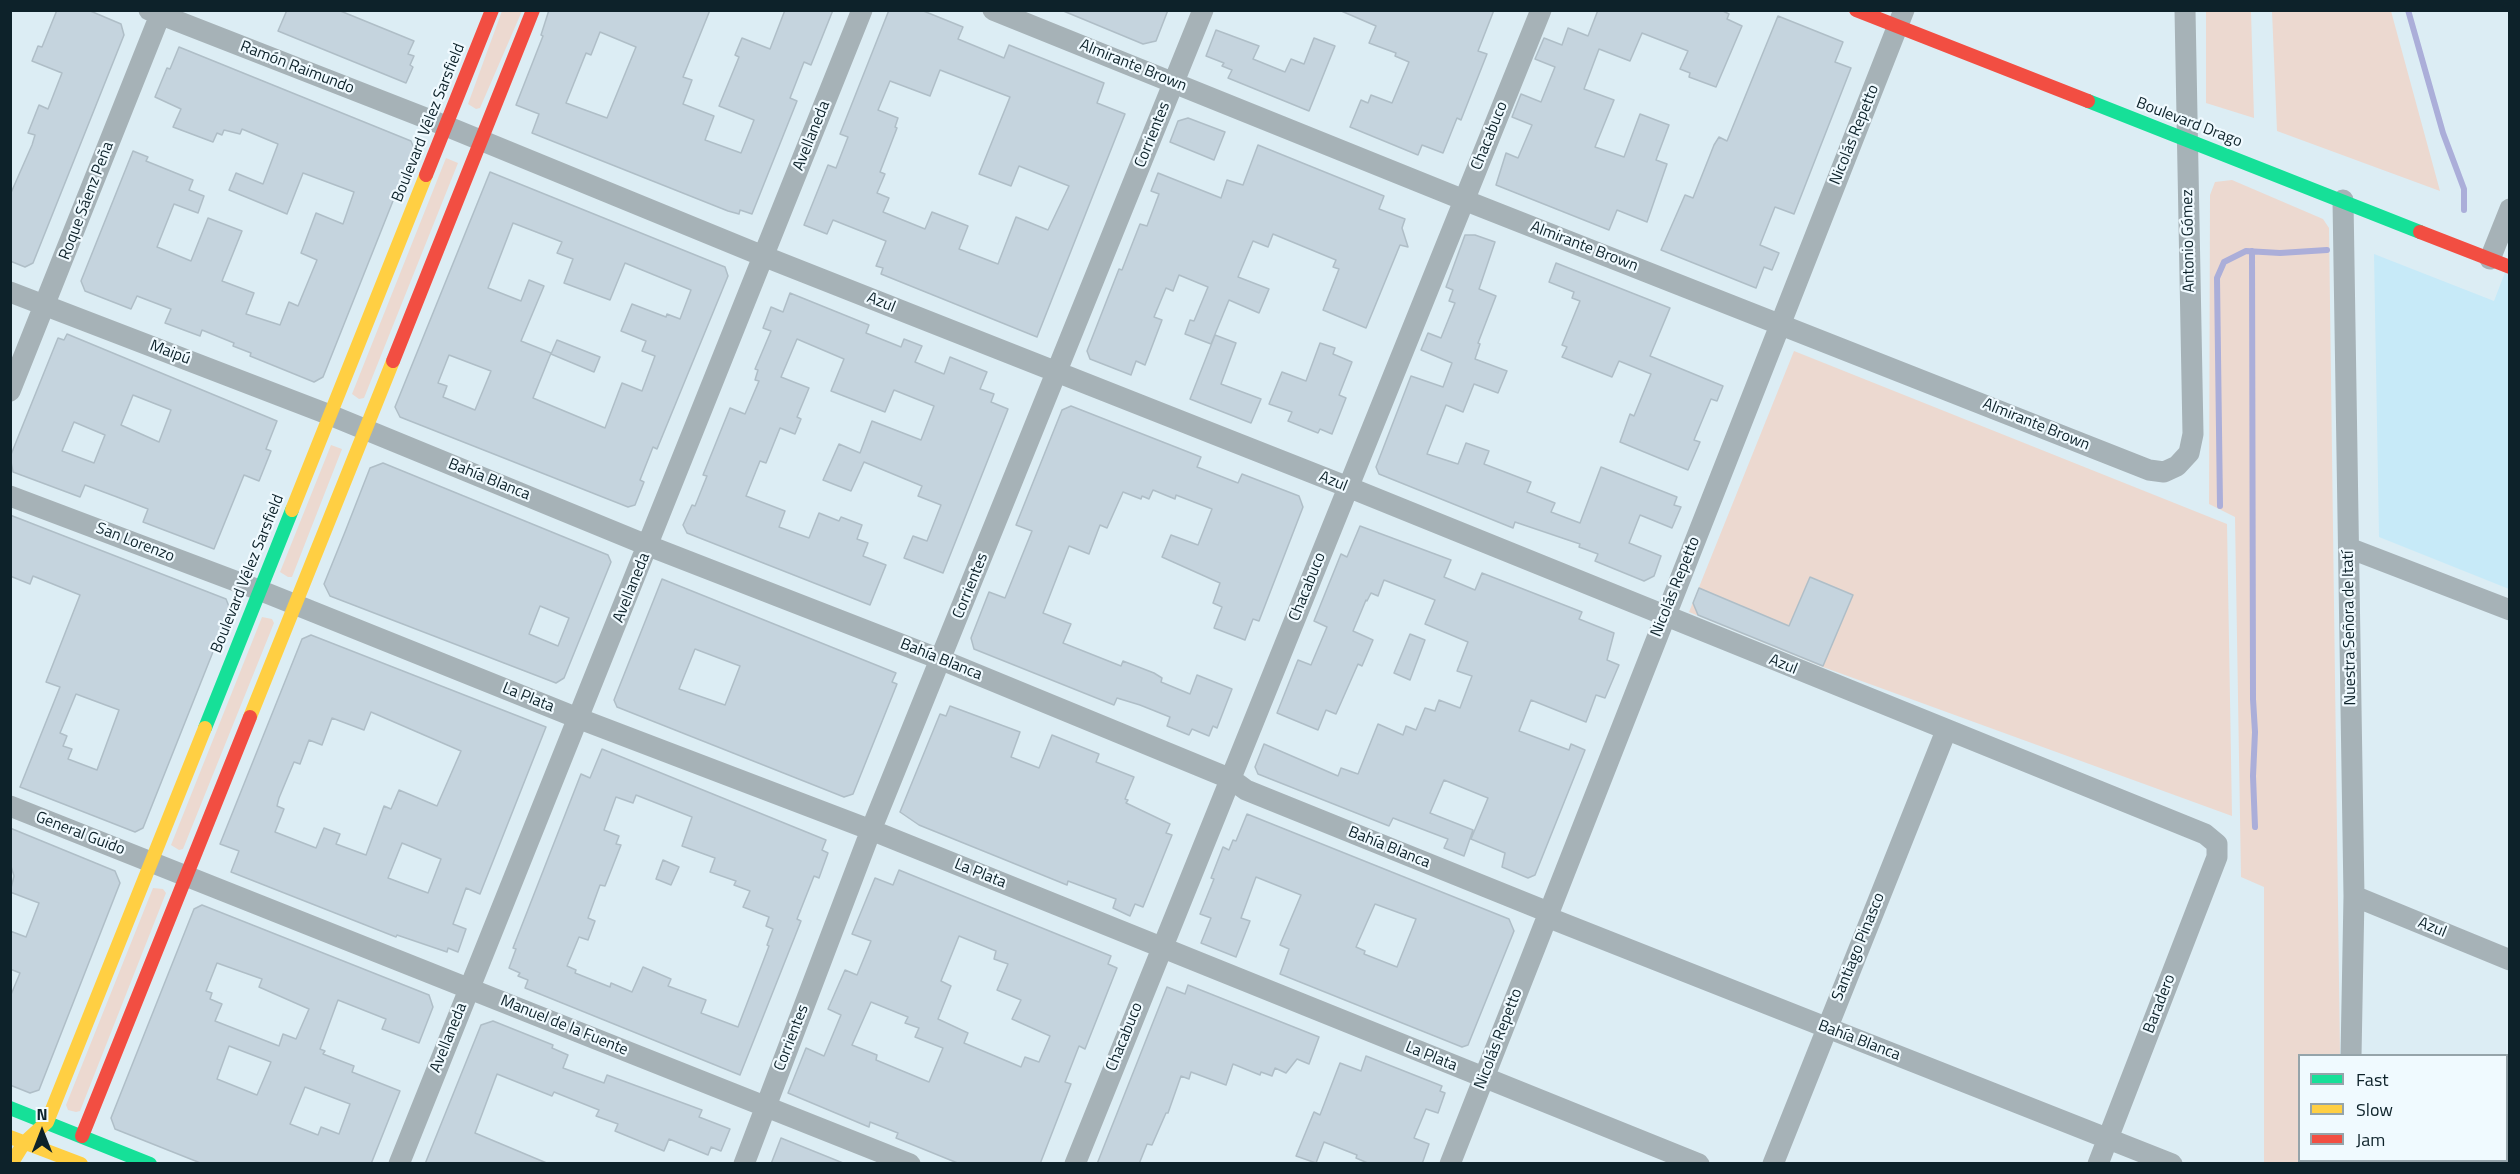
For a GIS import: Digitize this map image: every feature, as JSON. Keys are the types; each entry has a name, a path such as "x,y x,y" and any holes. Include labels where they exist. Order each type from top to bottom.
{"main road":[{"name":"Boulevard Vélez Sarsfield","path":"11,1164 17,1140 46,1122 492,10"},
{"path":"94,1164 82,1136 532,10"},
{"name":"Boulevard Drago","path":"1857,10 1901,19 2187,141 2510,267"},
{"path":"10,1108 150,1164"},
{"path":"17,1140 81,1164"}],"street":[{"name":"Avellaneda","path":"399,1164 580,719 862,10"},
{"name":"Almirante Brown","path":"993,10 1464,200 2149,470 2164,472 2177,466"},
{"name":"Corrientes","path":"744,1164 871,830 942,660 1203,10"},
{"name":"Chacabuco","path":"1075,1164 1541,10"},
{"name":"Antonio Gómez","path":"2177,466 2189,453 2193,434 2185,10"},
{"name":"Ramón Raimundo","path":"157,12 446,126"},
{"name":"Roque Sáenz Peña","path":"10,392 46,306 157,12"},
{"name":"Nicolás Repetto","path":"1450,1164 1901,19"},
{"name":"Azul","path":"446,126 764,256 1348,487 2205,834 2217,844"},
{"name":"Nuestra Señora de Itatí","path":"2343,200 2354,896 2351,1054"},
{"path":"2490,259 2510,208"},
{"name":"Maipú","path":"10,292 330,415"},
{"name":"Bahía Blanca","path":"330,415 649,546 942,660 1231,780 1246,790 1826,1029 2172,1164"},
{"name":"San Lorenzo","path":"10,496 259,590"},
{"path":"2349,548 2510,610"},
{"name":"La Plata","path":"259,590 580,719 871,830 1699,1164"},
{"name":"Santiago Pinasco","path":"1773,1164 1946,731"},
{"name":"General Guido","path":"10,807 150,861"},
{"name":"Baradero","path":"2098,1164 2217,857 2217,844"},
{"name":"Manuel de la Fuente","path":"150,861 910,1164"},
{"name":"Azul","path":"2354,896 2510,960"}],"shaded area":[{"path":"502,11 522,11 480,108 476,109 468,104"},
{"path":"2206,11 2251,11 2254,118 2206,103"},
{"path":"2272,11 2391,11 2440,191 2277,131"},
{"path":"446,158 458,163 364,398 359,399 352,394"},
{"path":"2232,180 2323,219 2329,228 2340,1054 2298,1054 2298,1162 2341,1163 2264,1163 2264,887 2241,877 2235,517 2209,504 2210,195 2215,182"},
{"path":"2374,254 2494,301 2509,262 2509,589 2379,537"},
{"path":"1794,351 2227,524 2232,816 1823,667 1689,612"},
{"path":"331,445 342,449 292,577 288,577 280,572"},
{"path":"262,617 272,619 274,623 183,849 179,850 171,845"},
{"path":"153,888 163,889 166,893 80,1111 68,1110 66,1105"}],"building":[{"path":"57,10 88,10 121,24 124,35 33,263 25,267 10,261 10,195 32,145 35,135 28,133 39,105 48,109 62,73 32,61 38,46 42,47"},
{"path":"287,10 338,10 414,41 408,54 414,56 410,65 413,67 406,83 278,31"},
{"path":"549,10 710,10 683,77 692,80 683,104 714,116 705,140 741,153 754,120 719,106 739,57 735,55 742,38 770,49 785,10 833,10 811,65 804,62 790,98 797,101 752,214 740,210 739,214 728,211 532,133 539,114 516,105 543,36 541,35","holes":["600,32 636,47 607,118 566,103 586,53 591,55"]},
{"path":"889,10 921,10 963,27 958,39 1004,58 1009,45 1104,83 1097,103 1125,114 1037,337 881,274 883,268 876,266 886,241 833,220 827,234 804,225 828,165 836,168 848,137 840,134","holes":["940,70 1010,97 979,174 1011,186 1019,166 1069,186 1048,230 1016,217 998,264 959,249 968,226 932,212 925,229 883,212 889,198 877,193 885,174 880,172 897,128 895,127 898,118 878,110 890,81 930,96"]},
{"path":"1061,10 1168,10 1156,41 1143,44"},
{"path":"1339,10 1494,10 1478,51 1487,54 1461,120 1457,118 1443,153 1422,145 1418,155 1350,127 1361,100 1368,103 1371,95 1392,103 1409,62 1395,56 1396,53 1369,43 1376,26"},
{"path":"1598,10 1721,10 1729,14 1727,19 1742,26 1716,87 1689,77 1690,73 1680,69 1688,51 1642,33 1630,61 1599,49 1584,89 1614,100 1595,147 1624,157 1640,114 1669,125 1656,160 1667,164 1647,222 1617,210 1609,230 1496,185 1506,153 1518,158 1532,125 1512,117 1521,94 1541,102 1555,67 1535,59 1544,38 1562,45 1568,28 1588,36"},
{"path":"1778,16 1843,42 1835,62 1851,68 1794,214 1775,207 1760,245 1779,253 1772,270 1764,267 1756,288 1661,250 1685,195 1693,198 1714,145 1719,137 1727,141"},
{"path":"1216,30 1259,46 1253,59 1285,72 1291,59 1304,64 1314,38 1335,46 1309,111 1228,78 1232,70 1222,66 1224,63 1206,56"},
{"path":"179,47 411,141 414,148 323,377 314,382 250,356 251,353 233,346 234,343 202,330 200,336 165,323 171,309 137,296 131,309 85,291 81,281 133,151 148,157 146,161 193,180 189,190 204,196 198,213 174,204 157,247 191,261 208,218 242,231 222,281 254,293 246,314 280,325 289,302 298,306 317,260 301,253 316,213 343,224 354,192 303,173 287,214 229,190 236,173 263,184 278,144 242,129 240,134 224,130 222,135 217,133 213,142 173,127 181,109 155,97"},
{"path":"1188,118 1225,132 1214,160 1170,142 1178,121"},
{"path":"1258,145 1384,196 1379,209 1405,219 1402,228 1408,247 1400,245 1366,328 1323,310 1339,269 1333,267 1336,260 1273,234 1268,247 1253,241 1238,277 1269,289 1259,313 1229,300 1211,344 1185,334 1190,320 1194,321 1208,287 1179,275 1173,291 1166,288 1154,317 1162,320 1145,365 1136,361 1131,375 1090,359 1087,351 1119,269 1122,270 1140,224 1147,226 1159,194 1151,191 1158,173 1221,198 1227,180 1243,185"},
{"path":"490,172 725,267 728,276 657,449 653,447 640,480 644,482 635,505 628,507 400,417 395,407","holes":["513,223 562,242 557,253 573,259 564,283 610,300 625,263 691,290 680,319 667,314 666,317 632,304 621,331 646,341 642,351 655,356 642,391 622,383 605,428 533,398 551,353 521,341 544,286 529,280 521,301 488,288","449,355 491,371 475,410 443,397 447,386 438,383"]},
{"path":"1465,235 1475,235 1495,242 1479,289 1496,296 1478,343 1480,344 1475,359 1507,371 1498,393 1474,384 1463,412 1446,405 1427,454 1458,464 1466,443 1489,451 1484,464 1531,482 1527,492 1555,503 1551,512 1580,523 1601,467 1677,497 1674,505 1681,507 1672,528 1640,515 1629,543 1661,556 1654,576 1644,581 1595,561 1598,554 1579,547 1580,544 1515,522 1513,528 1379,474 1376,467 1411,376 1443,387 1452,363 1421,350 1428,333 1441,338 1455,303 1449,301 1453,290 1446,287"},
{"path":"1556,263 1670,308 1650,356 1723,386 1717,401 1711,399 1694,440 1700,442 1688,470 1620,442 1630,414 1634,416 1651,374 1619,361 1612,377 1562,357 1567,347 1562,345 1580,301 1572,298 1574,292 1549,282"},
{"path":"790,293 869,325 866,333 901,347 904,339 922,346 915,362 944,374 950,357 987,372 980,389 994,394 991,402 1008,409 943,573 904,558 913,536 927,541 941,505 918,496 922,486 864,462 851,491 823,480 839,444 860,453 872,421 921,440 934,406 894,390 885,412 831,391 844,359 797,339 781,377 809,388 797,417 801,419 795,434 780,428 766,463 760,461 746,496 785,511 779,527 809,538 819,513 839,521 841,517 862,525 857,539 868,543 863,556 886,565 870,605 687,533 683,525 692,505 695,506 707,476 703,475 730,408 745,414 759,381 755,380 758,370 755,369 771,331 763,328 771,307 783,312"},
{"path":"67,334 277,421 266,449 271,451 259,481 244,475 214,549 143,522 148,509 117,497 85,485 80,497 13,472 10,457 58,338 64,340","holes":["133,395 171,410 159,442 121,425","74,422 105,435 94,463 62,451"]},
{"path":"1215,335 1236,343 1221,384 1261,399 1251,423 1190,399"},
{"path":"557,340 600,357 594,372 551,354"},
{"path":"1320,343 1335,348 1333,354 1352,362 1339,395 1346,398 1332,434 1320,429 1318,433 1288,421 1292,412 1269,404 1282,372 1306,381"},
{"path":"1071,406 1201,457 1197,467 1238,483 1242,474 1299,496 1303,507 1259,621 1253,619 1245,640 1214,628 1222,607 1213,603 1220,583 1162,557 1171,535 1198,545 1212,509 1176,495 1175,499 1153,490 1149,499 1142,496 1141,499 1123,492 1107,528 1100,525 1089,554 1069,546 1043,613 1071,624 1063,643 1121,666 1123,661 1154,673 1162,678 1161,682 1190,694 1197,675 1232,689 1217,728 1213,726 1209,736 1192,729 1189,735 1167,726 1170,717 1140,705 1117,698 1114,705 974,649 971,638 989,592 1005,598 1032,531 1016,525 1062,410"},
{"path":"383,463 608,555 611,562 564,678 556,683 330,596 324,584 370,468","holes":["540,606 569,618 558,646 529,634"]},
{"path":"10,515 226,599 230,609 143,828 135,832 20,787 60,687 46,682 80,595 33,576 30,584 10,576","holes":["76,694 119,710 97,770 68,759 72,749 63,746 67,736 60,733"]},
{"path":"1360,526 1451,560 1444,577 1475,590 1482,573 1582,612 1579,619 1614,633 1607,660 1619,665 1605,698 1596,695 1586,722 1531,700 1519,731 1569,750 1571,744 1585,750 1535,875 1528,878 1502,867 1505,853 1471,839 1488,798 1444,780 1430,813 1473,830 1464,856 1444,848 1448,839 1393,818 1389,826 1258,774 1255,767 1264,744 1338,776 1341,768 1358,774 1378,724 1403,735 1406,726 1416,730 1425,708 1435,711 1439,700 1460,708 1472,676 1457,671 1468,642 1425,624 1435,600 1384,580 1378,596 1371,593 1366,600 1353,631 1373,640 1362,666 1358,664 1336,714 1326,710 1318,730 1277,713 1298,660 1311,665 1327,627 1314,621 1341,554 1347,557"},
{"path":"1810,577 1853,595 1823,666 1698,615 1693,603 1699,588 1789,626"},
{"path":"662,579 896,673 892,682 897,684 853,794 844,797 617,707 614,700","holes":["695,649 740,666 725,705 679,689"]},
{"path":"1410,634 1425,640 1410,680 1394,673"},
{"path":"311,635 546,727 480,894 466,888 453,924 466,929 458,952 448,948 447,952 397,935 396,937 231,872 239,851 220,844 302,639","holes":["371,712 461,751 437,806 399,790 391,809 384,806 366,855 336,844 340,834 324,828 316,848 275,832 284,809 277,806 279,798 294,762 300,764 309,740 322,745 332,718 364,730","402,843 441,859 428,893 388,878"]},
{"path":"950,706 1020,732 1011,757 1039,768 1052,735 1099,754 1096,762 1134,777 1125,799 1128,800 1126,803 1170,824 1166,833 1172,835 1143,907 1135,904 1130,916 1113,908 1116,899 1068,881 1067,885 919,825 900,812 940,714 946,716"},
{"path":"602,749 826,840 822,850 828,853 819,878 814,876 797,919 801,921 740,1075 525,988 528,980 518,976 520,973 509,968 516,949 513,948 581,774 590,778","holes":["636,795 692,817 682,846 715,858 710,872 736,881 734,885 750,891 743,907 769,917 766,926 773,929 767,945 769,946 738,1027 701,1013 706,1000 668,986 671,979 643,967 632,992 611,983 610,987 575,973 576,970 567,966 579,937 588,940 595,921 588,918 600,885 605,886 621,845 616,844 619,836 604,830 616,797 633,803"]},
{"path":"1247,814 1509,919 1514,931 1468,1045 1462,1047 1280,974 1289,949 1280,945 1301,895 1256,877 1241,918 1250,921 1236,957 1201,943 1211,918 1200,914 1214,879 1211,878 1223,847 1229,850 1233,840 1236,841","holes":["1375,904 1416,919 1397,967 1364,954 1365,951 1356,947"]},
{"path":"10,828 115,871 120,883 39,1090 30,1093 10,1085 10,997 20,973 10,969 10,931 26,937 39,903 10,892 14,876 10,863"},
{"path":"663,860 679,867 671,885 656,879"},
{"path":"899,870 1111,956 1108,964 1117,968 1085,1049 1079,1046 1065,1082 1071,1084 1040,1164 960,1164 896,1138 898,1133 870,1122 869,1127 788,1093 806,1048 824,1056 841,1015 828,1009 845,970 857,975 871,941 852,934 875,878 893,885","holes":["959,936 996,951 994,959 1008,964 997,990 1021,1000 1012,1019 1050,1036 1039,1062 1025,1057 1021,1067 964,1043 968,1033 938,1019 951,986 941,981","871,1002 908,1017 905,1023 919,1028 915,1037 943,1048 929,1082 876,1060 877,1055 852,1045"]},
{"path":"202,905 429,995 433,1007 419,1043 382,1029 386,1019 338,1000 320,1049 325,1051 323,1054 354,1066 352,1072 400,1091 371,1164 203,1164 115,1129 111,1118 194,909","holes":["217,963 262,979 259,987 309,1009 296,1039 283,1034 279,1046 215,1021 222,1004 210,999 212,993 206,991","229,1046 271,1062 257,1095 217,1079","305,1087 350,1104 339,1134 321,1127 318,1135 290,1124"]},
{"path":"1188,985 1319,1037 1309,1064 1297,1059 1286,1073 1275,1068 1272,1076 1261,1072 1260,1075 1233,1064 1226,1085 1191,1072 1189,1079 1181,1076 1168,1113 1152,1145 1147,1144 1139,1164 1097,1164 1167,987 1185,994"},
{"path":"493,1021 553,1045 552,1048 568,1055 563,1068 604,1083 607,1075 702,1110 699,1117 730,1129 721,1151 711,1147 708,1155 669,1139 664,1151 615,1131 618,1124 596,1116 599,1110 554,1092 552,1096 497,1074 475,1133 549,1164 425,1164 481,1025"},
{"path":"1366,1056 1442,1086 1440,1091 1445,1093 1438,1113 1426,1109 1414,1138 1429,1144 1422,1164 1370,1164 1356,1158 1357,1155 1324,1142 1316,1163 1296,1156 1314,1112 1320,1115 1340,1063 1361,1071"},
{"path":"781,1138 843,1163 843,1164 771,1164"}],"waterway":[{"path":"2408,10 2443,133 2464,189 2464,210"},
{"path":"2220,506 2217,278 2224,262 2246,251 2280,253 2327,250"},
{"path":"2252,251 2255,827"}],"traffic: fast":[{"path":"2088,101 2420,232"},
{"path":"205,728 292,510"},
{"path":"10,1108 150,1164"}],"traffic: slow":[{"path":"292,510 426,175"},
{"path":"250,717 393,361"},
{"path":"11,1164 24,1143 47,1122 205,728"},
{"path":"10,1137 81,1164"}],"traffic: jam":[{"path":"426,175 492,10"},
{"path":"393,361 533,10"},
{"path":"1856,10 2088,101"},
{"path":"2420,232 2510,267"},
{"path":"82,1136 250,717"}]}
